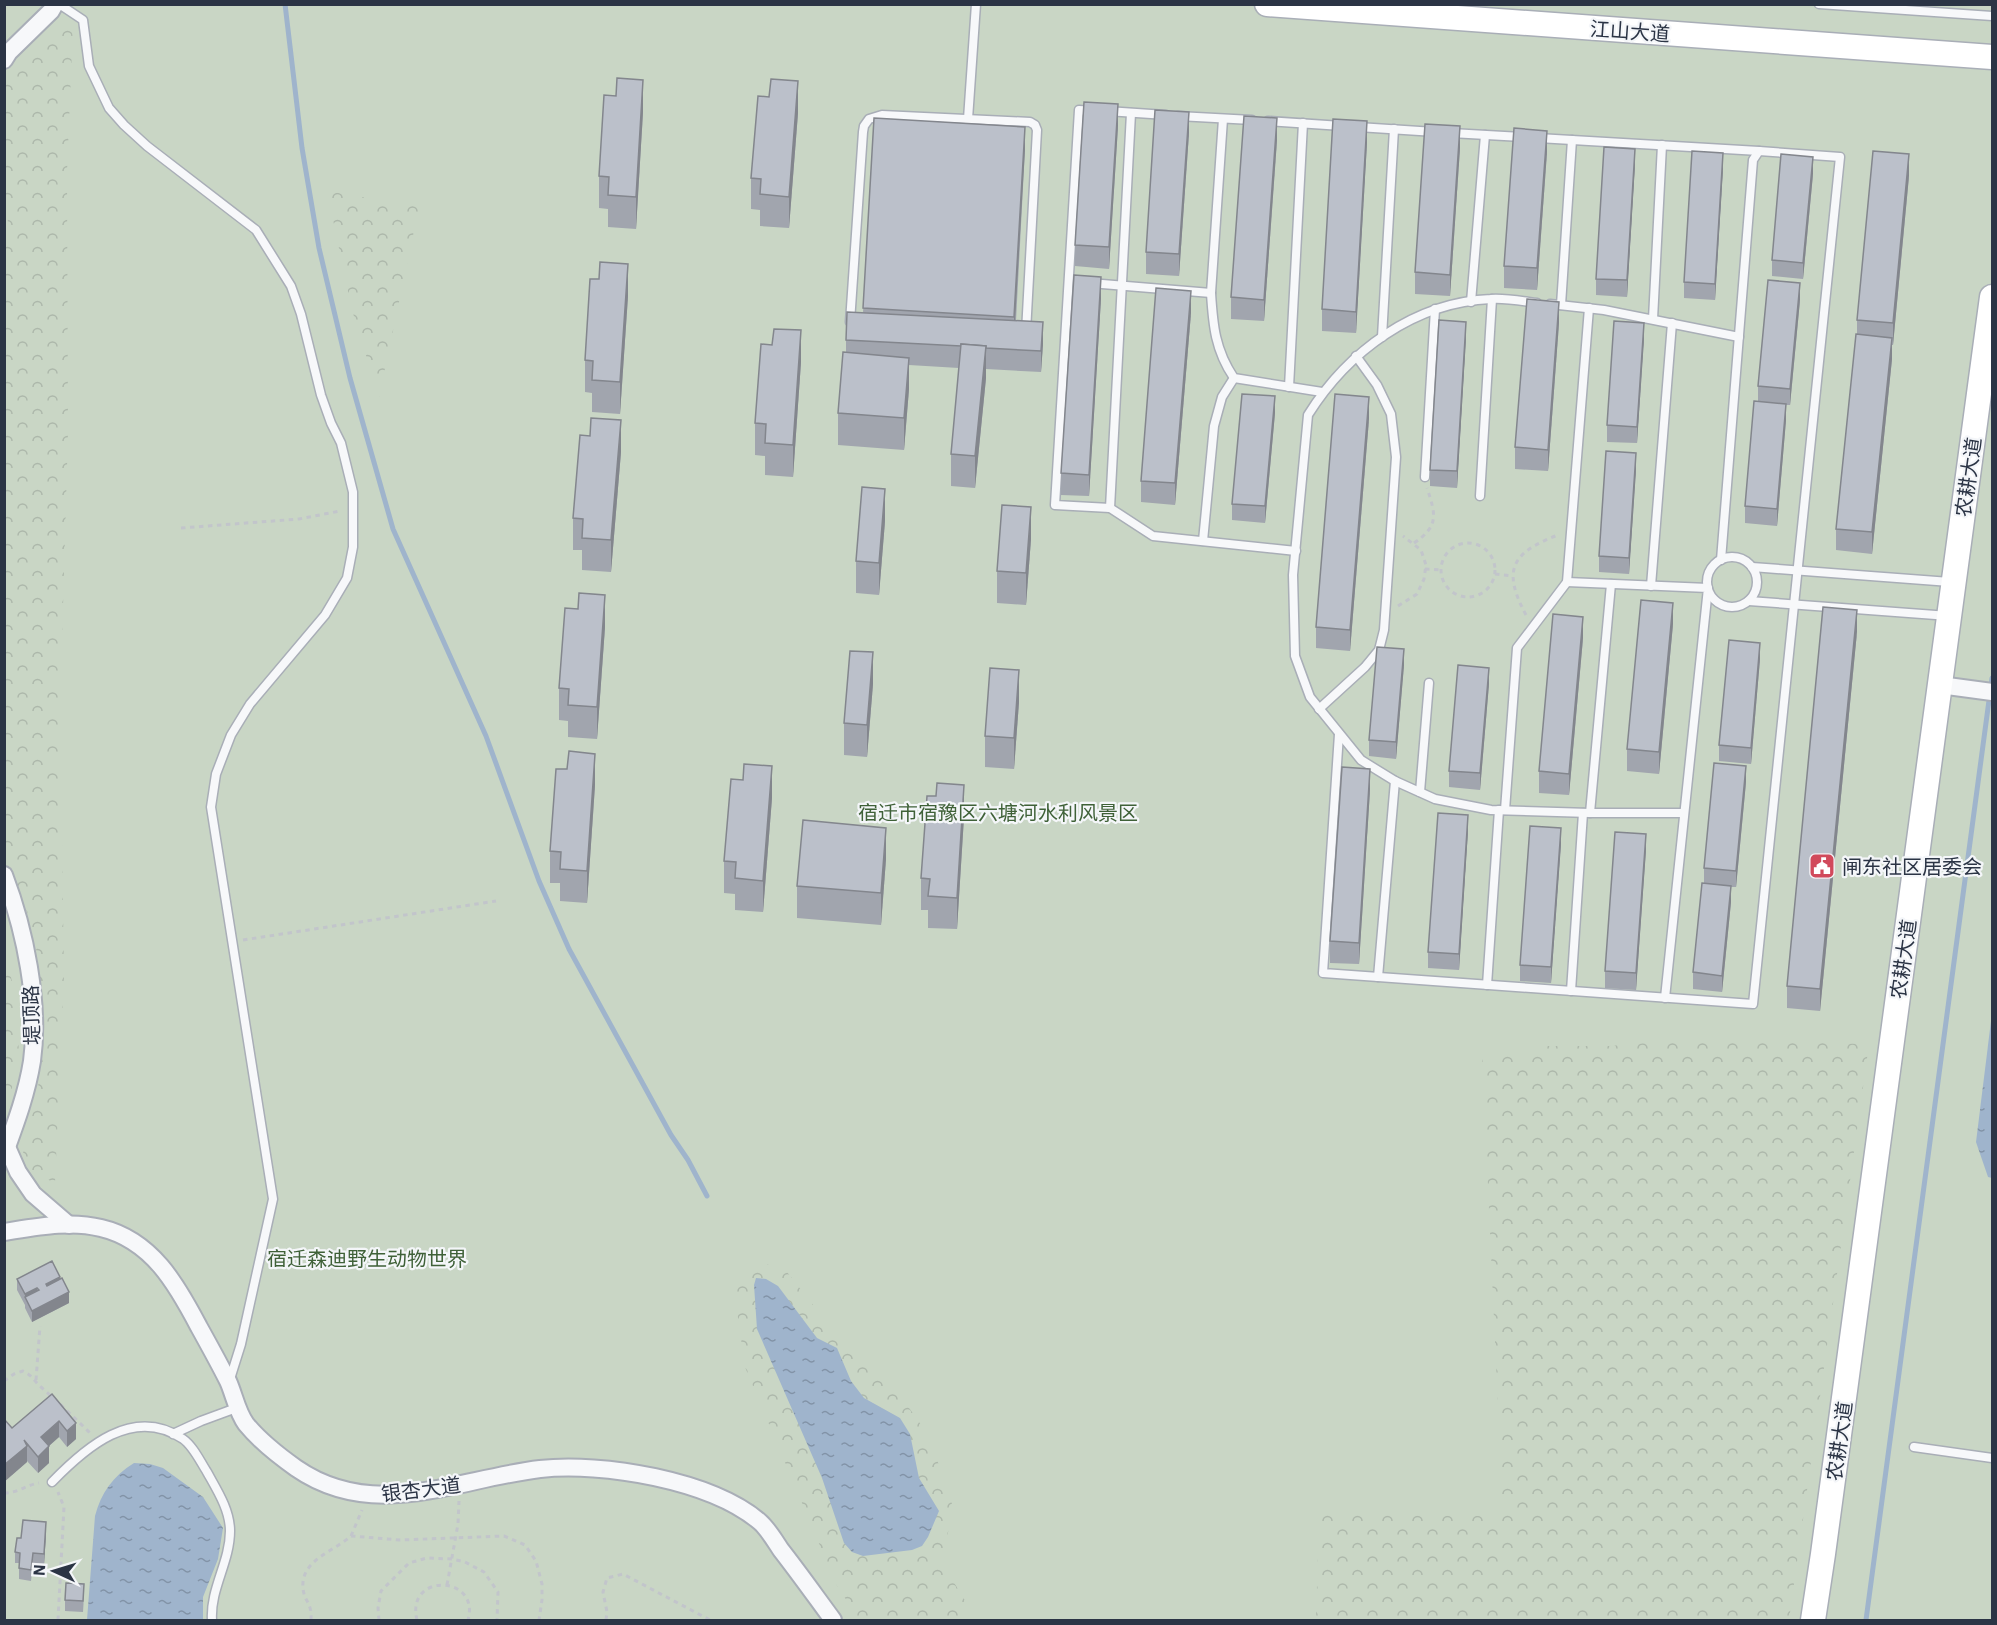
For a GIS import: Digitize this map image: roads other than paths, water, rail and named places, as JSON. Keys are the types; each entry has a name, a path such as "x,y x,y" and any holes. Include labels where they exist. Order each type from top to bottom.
{"street":[{"path":"4,60 9,52 57,4"},
{"name":"江山大道","path":"1267,4 1992,57"},
{"name":"农耕大道","path":"1813,1620 1992,297"},
{"path":"1940,685 1987,691"},
{"name":"堤顶路","path":"4,875 19,917 32,984 34,1025 32,1062 18,1117 6,1151"},
{"path":"6,1151 33,1194 69,1224"},
{"name":"银杏大道","path":"4,1232 69,1224 102,1228 127,1238 162,1266 178,1288 228,1382 245,1422 270,1447 296,1468 318,1481 350,1492 390,1496 540,1469 602,1468 653,1477 720,1496 761,1522 833,1620"}],"lane":[{"path":"57,4 83,20 89,66 109,108 147,146 256,230 273,255 291,286 301,314 321,395 341,443 353,492 353,547 347,578 325,615 250,704 231,735 216,774 211,807 273,1199 241,1344 228,1382"},
{"path":"968,119 976,4"},
{"path":"1819,4 1992,16"},
{"path":"1296,551 1153,536 1110,508 1055,505 1079,110 1840,157 1753,1004 1323,973 1339,734"},
{"path":"1110,508 1131,113"},
{"path":"849,325 864,126 869,119 875,116 1030,122 1037,130 1026,336"},
{"path":"1223,119 1211,292 1218,348 1234,378"},
{"path":"1289,387 1303,123"},
{"path":"1382,337 1394,129"},
{"path":"1472,302 1485,135"},
{"path":"1561,305 1572,140"},
{"path":"1653,319 1662,146"},
{"path":"1721,560 1753,160 1759,151"},
{"path":"1069,281 1211,292"},
{"path":"1480,496 1492,299"},
{"path":"1684,813 1502,810 1435,799 1395,780 1361,760 1310,697 1295,656 1293,575 1308,415 1322,392 1356,356 1382,337 1435,309 1472,302 1492,299 1590,308 1739,337"},
{"path":"1487,985 1517,648 1567,582 1590,308"},
{"path":"1425,477 1435,309"},
{"path":"1651,586 1672,323"},
{"path":"1319,709 1348,684 1379,650 1386,612 1396,457 1391,414 1377,385 1356,356"},
{"path":"1234,378 1322,392"},
{"path":"1203,542 1214,426 1222,397 1234,378"},
{"path":"1665,998 1709,572 1714,564 1729,557 1746,561 1755,573 1756,588 1749,601 1742,606 1724,606 1711,596 1708,588"},
{"path":"1752,567 1954,583"},
{"path":"1567,582 1708,588"},
{"path":"1571,991 1586,813 1611,584"},
{"path":"1749,601 1949,616"},
{"path":"1420,792 1429,683"},
{"path":"1378,977 1395,780"},
{"path":"173,1434 239,1407"},
{"path":"52,1482 75,1458 99,1442 126,1429 147,1426 184,1439 195,1452 226,1507 230,1530 227,1551 218,1577 212,1620"},
{"path":"1914,1447 1992,1458"}],"water":[{"path":"1992,1013 1992,1178 1988,1177 1976,1142"},
{"path":"756,1278 766,1279 778,1286 817,1338 837,1348 851,1381 864,1398 900,1418 910,1434 919,1478 939,1511 922,1546 912,1550 863,1556 852,1552 844,1543 822,1478 757,1329 754,1285"},
{"path":"134,1463 163,1468 203,1497 223,1528 218,1559 203,1597 203,1620 87,1620 95,1516 109,1486"}],"waterway":[{"path":"285,4 302,148 319,248 350,378 393,529 486,736 539,881 569,949 707,1196"},
{"path":"1866,1620 1992,678"}],"place":[{"name":"闸东社区居委会","path":"1822,866"}],"park label":[{"name":"宿迁市宿豫区六塘河水利风景区","path":"998,812"},
{"name":"宿迁森迪野生动物世界","path":"367,1258"}]}
